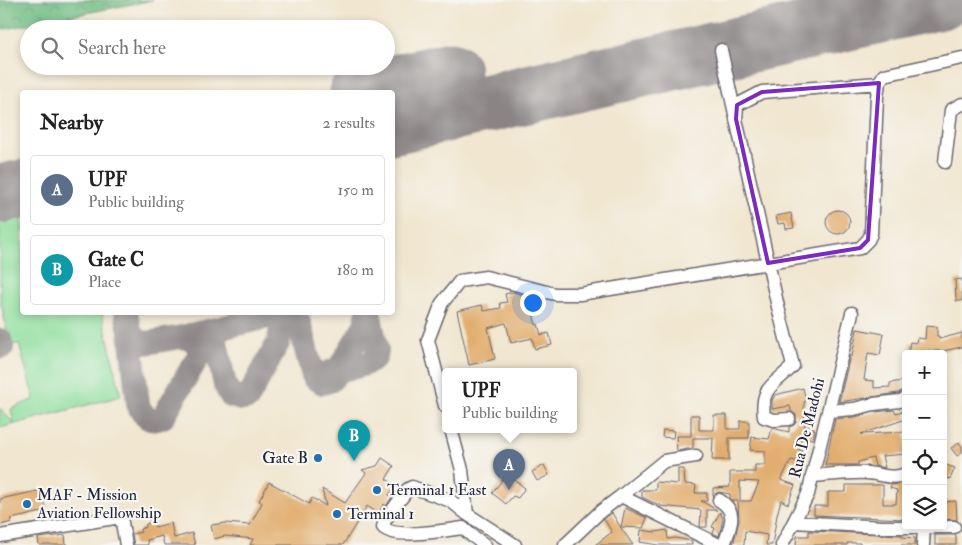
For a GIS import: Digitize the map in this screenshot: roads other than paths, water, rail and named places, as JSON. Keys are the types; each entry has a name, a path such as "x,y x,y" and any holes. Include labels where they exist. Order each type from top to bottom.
{"street":[{"path":"721,50 793,366 766,390 762,404 764,417 774,420 789,419"},
{"path":"442,394 428,340 442,303 460,281 486,277 555,294 580,294 860,248 871,234 877,97 884,74 962,58"},
{"path":"736,119 737,104 762,92 880,83"},
{"path":"945,162 951,110 962,104"},
{"name":"Rua De Madohi","path":"782,545 808,494 852,313"},
{"path":"828,411 854,409 902,400"},
{"path":"452,433 462,470 467,514"},
{"path":"565,545 601,511 664,461 696,456"},
{"path":"812,476 868,473 886,477 902,476"},
{"path":"485,545 463,528 402,534 387,531 383,527 385,520 408,489 412,487 451,501 467,514 515,545"},
{"path":"621,496 719,545"},
{"path":"719,500 727,505 731,510 732,516 724,545"},
{"path":"0,536 121,517 126,545"},
{"path":"794,522 902,527"},
{"path":"947,527 954,527"},
{"path":"922,545 924,530"}],"place":[{"name":"Gate B","path":"318,458"},
{"name":"Gate C","path":"354,461"},
{"name":"Terminal 1 East","path":"377,490"},
{"name":"UPF","path":"509,490"},
{"name":"MAF - Mission Aviation Fellowship","path":"27,504"},
{"name":"Terminal 1","path":"337,514"}]}
